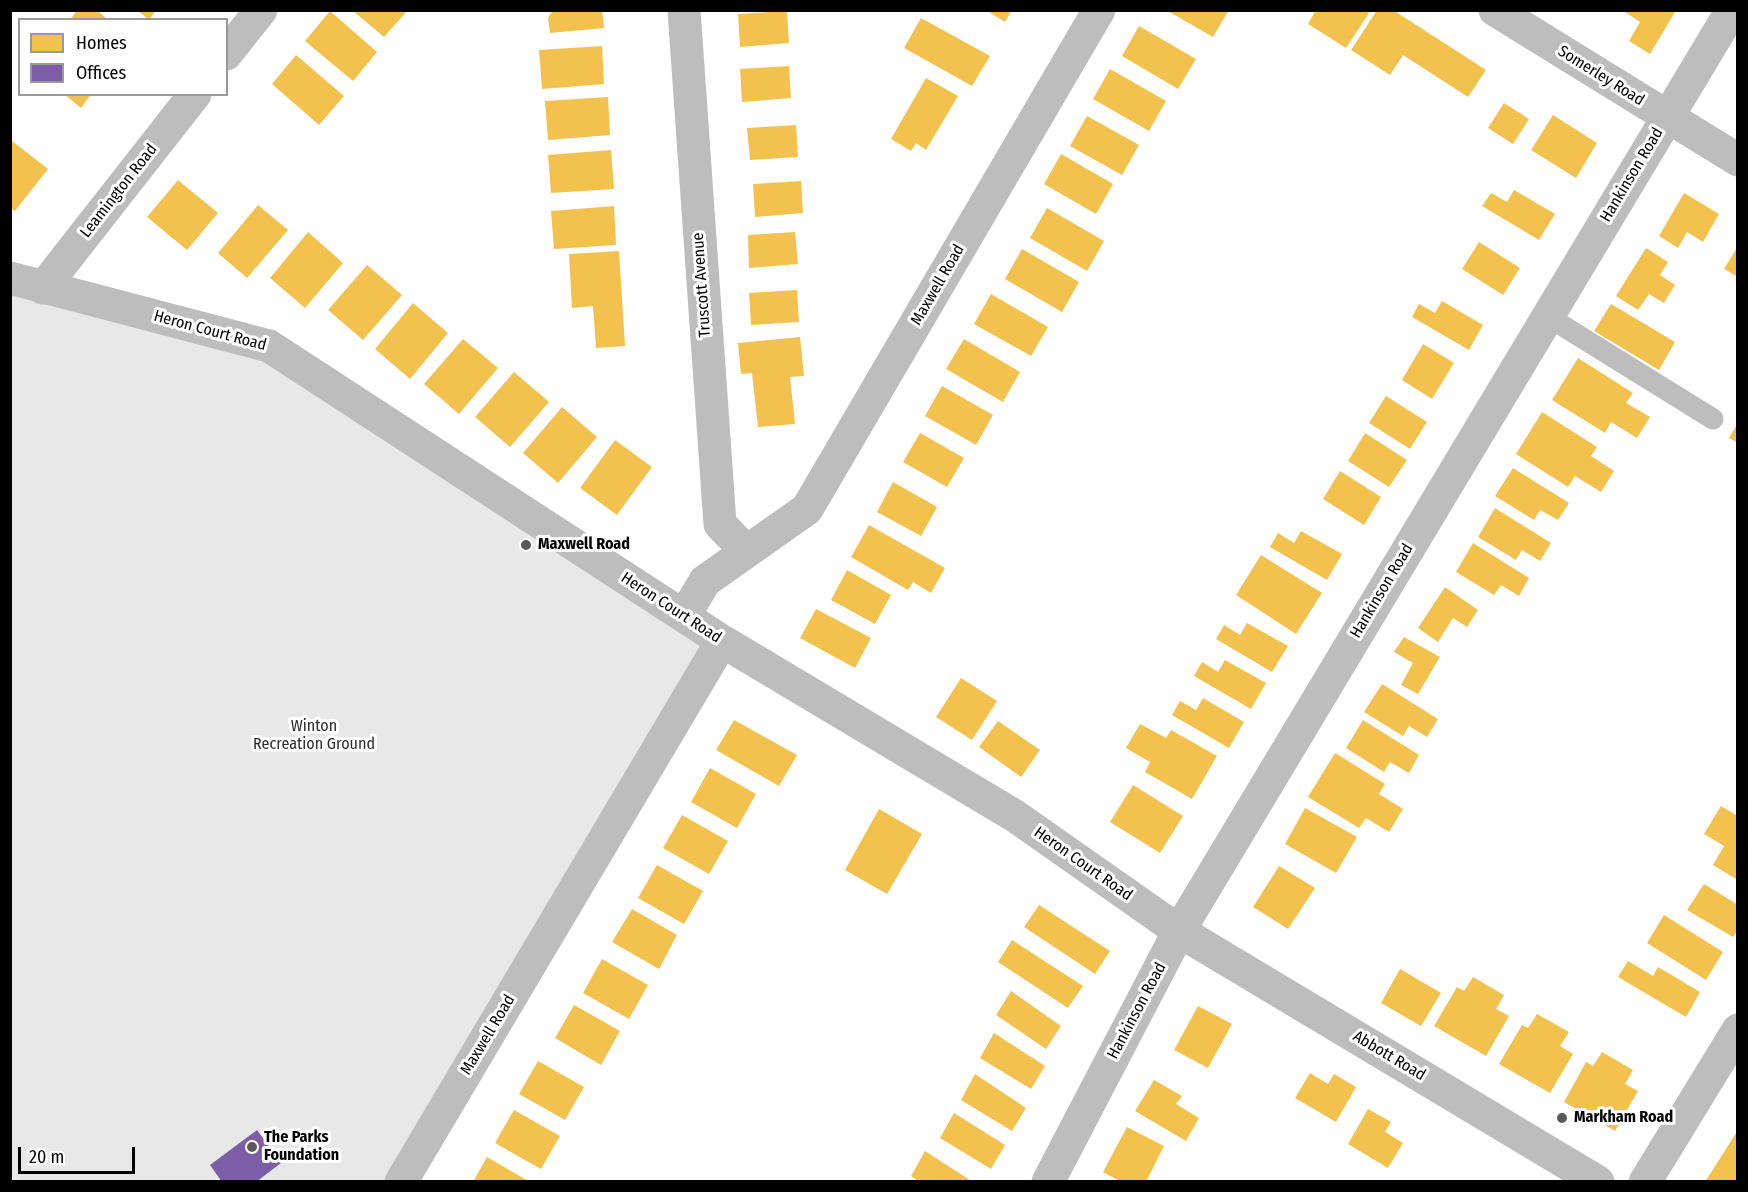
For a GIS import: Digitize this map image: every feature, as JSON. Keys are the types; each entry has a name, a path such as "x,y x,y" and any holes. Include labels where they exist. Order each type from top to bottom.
{"street":[{"path":"228,51 261,10"},
{"name":"Truscott Avenue","path":"684,10 720,524 745,550"},
{"name":"Maxwell Road","path":"684,616 705,581 745,550 807,509 1099,10"},
{"name":"Somerley Road","path":"1495,10 1737,160"},
{"name":"Hankinson Road","path":"1048,1182 1179,931 1732,10"},
{"name":"Leamington Road","path":"43,288 193,96"},
{"name":"Heron Court Road","path":"10,278 269,346 722,641 1015,816 1179,931"},
{"name":"Maxwell Road","path":"401,1182 722,641"},
{"name":"Abbott Road","path":"1179,931 1598,1182"},
{"path":"1646,1182 1737,1030"}],"lane":[{"path":"1547,316 1713,419"}],"green space":[{"name":"Winton Recreation Ground","path":"10,278 269,346 722,641 401,1181 11,1181"}],"building: Homes":[{"path":"77,10 97,10 106,18 71,18"},
{"path":"137,10 156,10 150,18 147,18"},
{"path":"352,10 408,10 384,37"},
{"path":"553,10 602,10 604,28 550,33 548,18"},
{"path":"986,10 1012,10 1005,22"},
{"path":"1166,10 1229,10 1213,37"},
{"path":"1316,10 1371,10 1346,48 1308,24"},
{"path":"1377,10 1393,10 1486,70 1468,97 1403,55 1390,75 1351,50"},
{"path":"1622,10 1672,10 1675,12 1650,54 1629,41 1640,22"},
{"path":"330,11 377,52 353,81 305,41"},
{"path":"787,11 789,43 740,47 738,14"},
{"path":"921,18 990,56 972,86 904,48"},
{"path":"1139,26 1196,59 1178,89 1122,56"},
{"path":"602,46 604,84 542,89 539,50"},
{"path":"296,55 344,96 319,125 272,84"},
{"path":"789,66 791,98 742,102 740,69"},
{"path":"1110,69 1166,101 1149,131 1093,99"},
{"path":"926,78 958,96 926,150 916,143 911,151 891,139"},
{"path":"66,96 90,96 81,108"},
{"path":"608,97 610,135 548,140 545,101"},
{"path":"1504,103 1529,119 1513,144 1488,128"},
{"path":"1553,115 1597,143 1576,178 1531,150"},
{"path":"1087,116 1139,145 1122,175 1070,146"},
{"path":"796,125 798,157 750,160 747,128"},
{"path":"12,141 48,169 15,211 10,208"},
{"path":"611,150 614,189 551,193 548,155"},
{"path":"1061,154 1113,184 1096,214 1044,184"},
{"path":"178,180 218,213 187,250 147,217"},
{"path":"801,181 803,213 755,217 753,184"},
{"path":"1514,190 1555,214 1539,240 1482,206 1491,193 1507,202"},
{"path":"1684,193 1719,214 1703,242 1687,232 1678,248 1659,236"},
{"path":"258,205 288,230 247,278 218,253"},
{"path":"614,206 616,245 554,249 551,211"},
{"path":"1047,208 1104,241 1087,271 1030,238"},
{"path":"308,232 343,263 305,308 270,278"},
{"path":"795,232 798,264 749,268 748,235"},
{"path":"1479,242 1520,268 1503,295 1462,269"},
{"path":"1738,246 1738,277 1724,269"},
{"path":"1646,248 1668,262 1660,275 1675,285 1664,303 1649,294 1638,310 1616,296"},
{"path":"1022,249 1079,282 1062,312 1005,279"},
{"path":"619,251 625,346 596,348 593,306 572,308 569,254"},
{"path":"367,265 402,295 363,340 328,310"},
{"path":"797,290 799,322 751,325 749,293"},
{"path":"991,294 1048,327 1031,356 974,324"},
{"path":"1442,301 1483,325 1469,350 1412,317 1419,304 1435,313"},
{"path":"413,303 448,333 410,379 375,349"},
{"path":"1611,304 1675,342 1659,370 1594,331"},
{"path":"800,337 804,376 790,377 795,424 758,427 752,373 741,374 738,343"},
{"path":"463,339 498,368 459,414 424,384"},
{"path":"964,339 1020,372 1003,402 946,369"},
{"path":"1423,344 1454,363 1432,399 1402,380"},
{"path":"1578,358 1633,393 1626,403 1650,417 1637,438 1611,422 1605,433 1552,400"},
{"path":"514,372 549,402 510,447 475,417"},
{"path":"942,386 993,415 976,445 925,416"},
{"path":"1386,396 1427,422 1410,449 1369,423"},
{"path":"562,407 597,437 558,483 523,453"},
{"path":"1542,412 1597,447 1591,456 1614,471 1601,492 1575,476 1568,487 1516,454"},
{"path":"1738,423 1738,443 1729,438"},
{"path":"920,433 964,458 947,487 903,462"},
{"path":"1365,433 1407,460 1389,487 1348,461"},
{"path":"615,440 652,467 617,515 580,488"},
{"path":"1513,468 1569,503 1558,520 1540,510 1534,520 1495,496"},
{"path":"1340,471 1381,497 1364,525 1323,499"},
{"path":"893,482 937,507 921,536 877,512"},
{"path":"1495,508 1551,543 1540,561 1522,550 1516,560 1478,537"},
{"path":"869,525 945,568 931,593 913,582 908,590 851,557"},
{"path":"1301,531 1342,554 1327,580 1270,547 1278,533 1294,543"},
{"path":"1473,543 1529,578 1519,596 1501,585 1494,595 1456,572"},
{"path":"1261,555 1322,593 1296,634 1236,595"},
{"path":"847,570 891,595 875,624 831,600"},
{"path":"1445,587 1478,610 1467,627 1453,618 1438,642 1418,628"},
{"path":"816,609 871,638 855,668 800,638"},
{"path":"1247,623 1288,646 1272,672 1216,639 1224,625 1240,635"},
{"path":"1404,637 1440,657 1418,694 1401,685 1413,663 1394,652"},
{"path":"1225,660 1266,683 1251,709 1194,676 1202,662 1218,672"},
{"path":"961,678 997,701 972,740 936,717"},
{"path":"1382,684 1438,719 1427,737 1409,726 1403,736 1364,712"},
{"path":"1203,698 1244,722 1229,748 1172,715 1180,701 1196,710"},
{"path":"734,720 797,755 779,786 716,750"},
{"path":"1363,720 1419,755 1409,773 1390,762 1384,772 1346,748"},
{"path":"998,721 1040,750 1021,777 979,747"},
{"path":"1140,724 1166,738 1171,730 1217,756 1192,799 1145,772 1150,762 1126,748"},
{"path":"1335,753 1385,784 1379,794 1403,809 1389,832 1366,818 1359,828 1308,797"},
{"path":"710,768 756,794 737,828 691,802"},
{"path":"1133,785 1183,816 1160,853 1110,822"},
{"path":"1721,806 1738,816 1738,880 1713,865 1724,846 1704,834"},
{"path":"1305,808 1357,837 1336,873 1285,844"},
{"path":"879,809 922,834 887,894 845,870"},
{"path":"682,815 728,841 709,874 663,848"},
{"path":"657,865 703,891 684,924 638,898"},
{"path":"1279,866 1315,888 1288,929 1253,907"},
{"path":"1704,884 1738,905 1738,930 1733,937 1687,910"},
{"path":"1039,905 1110,951 1095,974 1024,927"},
{"path":"632,909 677,935 659,969 612,942"},
{"path":"1664,915 1723,952 1706,980 1647,943"},
{"path":"1012,940 1083,986 1068,1008 998,962"},
{"path":"602,959 648,985 629,1019 583,993"},
{"path":"1628,961 1653,976 1658,967 1700,992 1686,1017 1618,977"},
{"path":"1400,969 1441,993 1421,1026 1381,1003"},
{"path":"1473,977 1504,995 1496,1009 1509,1016 1486,1056 1434,1026 1457,987 1464,991"},
{"path":"1011,991 1061,1026 1046,1049 996,1015"},
{"path":"574,1005 620,1031 601,1065 555,1038"},
{"path":"1198,1006 1232,1024 1208,1068 1174,1050"},
{"path":"1537,1014 1569,1032 1560,1046 1573,1054 1550,1093 1499,1064 1522,1025 1528,1028"},
{"path":"994,1033 1045,1066 1031,1089 980,1058"},
{"path":"1602,1052 1633,1070 1625,1084 1638,1091 1615,1131 1564,1102 1586,1062 1593,1066"},
{"path":"538,1061 584,1087 565,1120 519,1094"},
{"path":"1310,1073 1328,1084 1334,1074 1356,1087 1336,1122 1295,1098"},
{"path":"975,1074 1026,1108 1012,1131 961,1100"},
{"path":"1154,1080 1182,1096 1176,1104 1199,1118 1186,1141 1135,1111"},
{"path":"1368,1109 1391,1122 1385,1132 1403,1143 1388,1168 1348,1144"},
{"path":"514,1110 560,1136 541,1169 495,1143"},
{"path":"954,1113 1005,1145 991,1169 940,1138"},
{"path":"1127,1127 1164,1146 1146,1182 1121,1182 1103,1172"},
{"path":"1738,1130 1738,1182 1705,1182"},
{"path":"925,1151 973,1182 920,1182 911,1176"},
{"path":"487,1157 530,1182 473,1182"}],"building: Offices":[{"name":"The Parks Foundation","path":"257,1130 281,1163 256,1182 222,1182 210,1165"}],"place":[{"name":"Maxwell Road","path":"526,545"},
{"name":"Markham Road","path":"1562,1118"},
{"name":"The Parks Foundation","path":"252,1147"}]}
